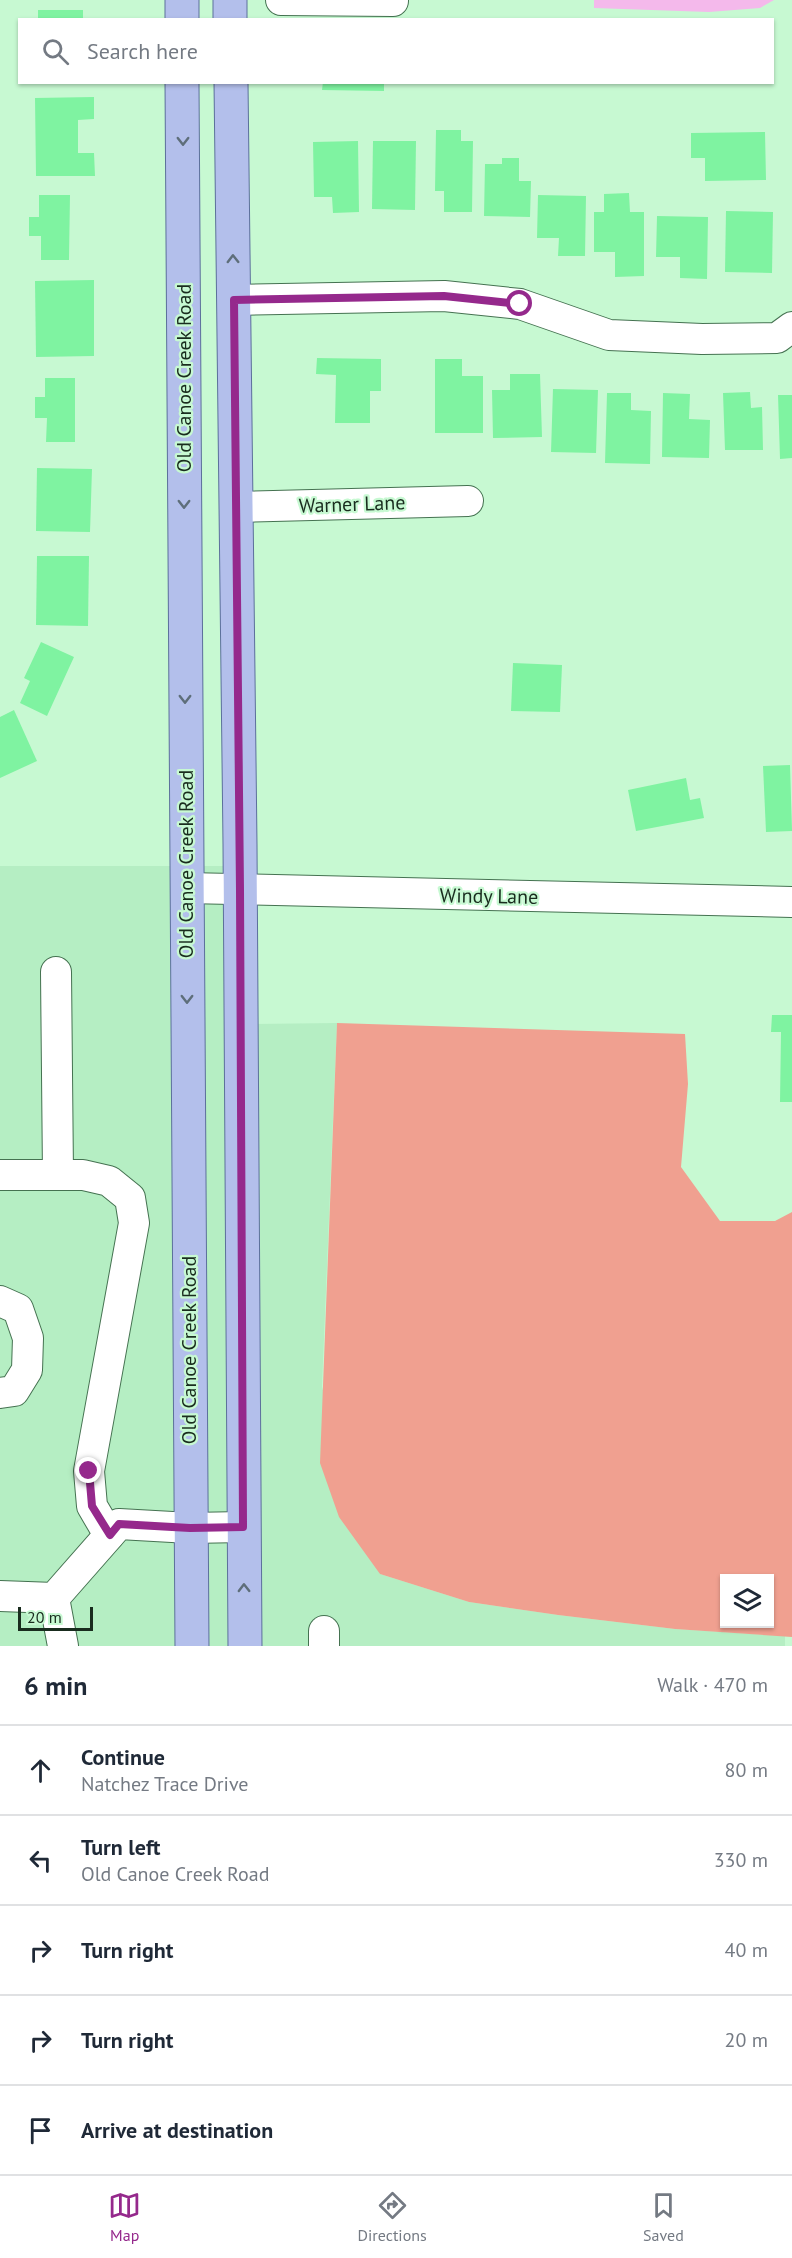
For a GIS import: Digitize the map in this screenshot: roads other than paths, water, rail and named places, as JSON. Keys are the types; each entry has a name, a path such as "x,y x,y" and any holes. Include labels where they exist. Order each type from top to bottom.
{"main road":[{"path":"182,0 182,18"},
{"path":"230,0 230,18"},
{"name":"Old Canoe Creek Road","path":"182,84 192,1646"},
{"path":"231,84 240,890 244,1646"}],"street":[{"path":"281,0 393,1"},
{"path":"234,300 444,296 520,304 609,335 702,339 777,338 792,327"},
{"name":"Warner Lane","path":"236,507 468,501"},
{"name":"Windy Lane","path":"186,888 792,902"},
{"path":"56,972 58,1175"},
{"path":"0,1175 83,1175 110,1181 130,1198 134,1223 89,1471 92,1506 110,1535"},
{"path":"0,1301 18,1309 28,1338 27,1370 14,1391 0,1393"},
{"path":"54,1598 119,1524 190,1528 243,1527"},
{"path":"0,1596 54,1598"},
{"path":"54,1598 63,1646"}]}
